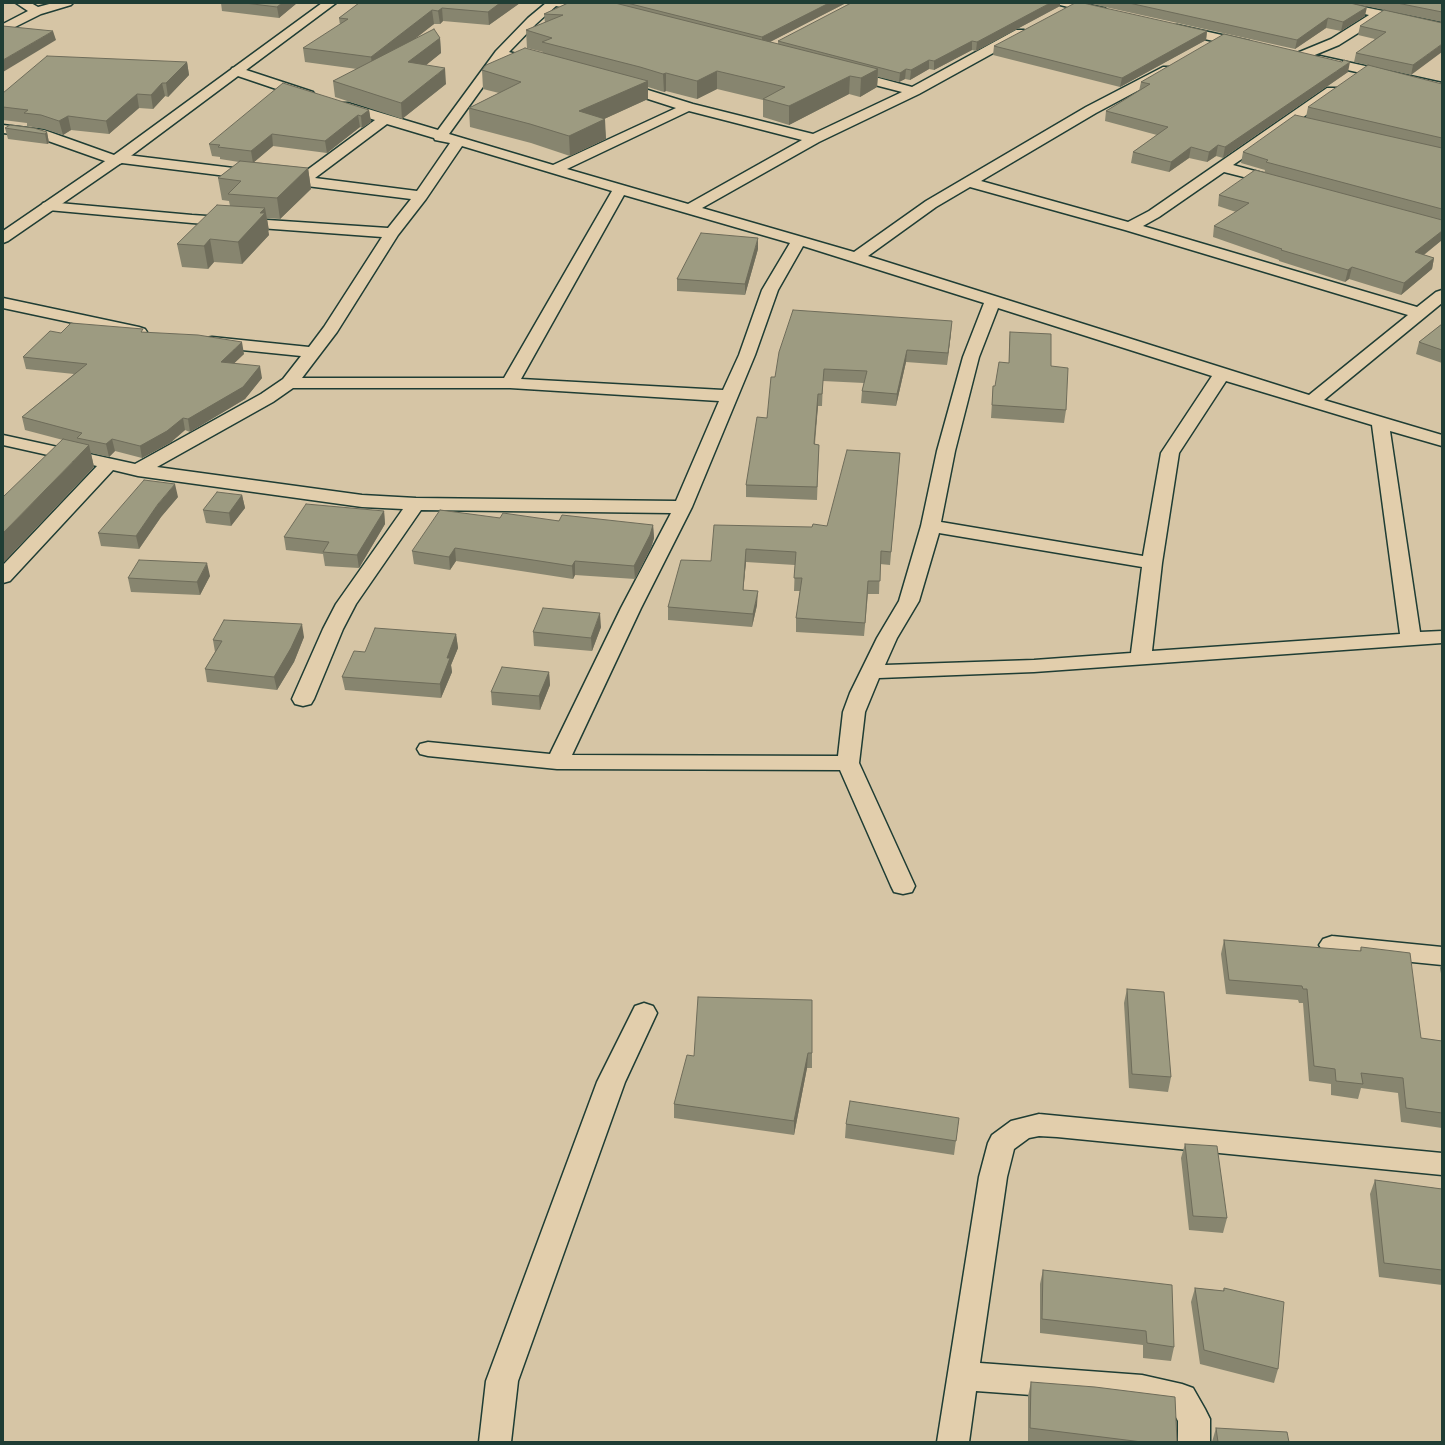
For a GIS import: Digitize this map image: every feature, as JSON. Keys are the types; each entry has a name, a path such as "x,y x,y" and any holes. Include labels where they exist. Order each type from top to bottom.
{"street":[{"path":"22,3 37,11"},
{"path":"3,29 37,11 67,3"},
{"path":"3,238 117,159 330,3"},
{"path":"440,137 500,54 532,21 553,3"},
{"path":"557,3 606,12"},
{"path":"1327,3 1442,27"},
{"path":"1055,15 1070,4 1113,14"},
{"path":"1301,56 1335,42 1380,14"},
{"path":"1165,26 1256,46"},
{"path":"691,208 814,139 914,91 1028,28"},
{"path":"1200,50 1220,38"},
{"path":"1286,53 1442,87"},
{"path":"500,54 544,66"},
{"path":"856,256 931,204 1092,110 1180,62"},
{"path":"1130,227 1154,214 1292,120 1362,70"},
{"path":"237,71 440,137 856,256 1222,374 1442,441"},
{"path":"839,71 914,91"},
{"path":"604,81 688,107 814,139"},
{"path":"554,170 688,107"},
{"path":"301,182 384,120"},
{"path":"1292,120 1307,124"},
{"path":"3,129 39,133 117,159 422,196"},
{"path":"138,470 267,398 289,383 331,329 360,281 392,234 422,196 458,142"},
{"path":"1223,167 1291,185"},
{"path":"969,182 1130,227 1419,314"},
{"path":"510,384 620,189"},
{"path":"48,206 392,234"},
{"path":"557,762 682,506 747,355 770,290 799,240"},
{"path":"1312,401 1442,295"},
{"path":"903,886 848,763 854,712 887,638 909,601 931,526 946,451 971,358 993,300"},
{"path":"3,303 152,335"},
{"path":"196,340 313,352"},
{"path":"1141,659 1152,563 1170,453 1222,374"},
{"path":"289,383 510,384 730,396"},
{"path":"1380,422 1411,639"},
{"path":"3,440 138,470 362,501 416,504 682,506"},
{"path":"3,577 110,464"},
{"path":"303,699 333,629 346,604 416,504"},
{"path":"931,526 1152,563"},
{"path":"871,672 1034,666 1442,637"},
{"path":"428,749 557,762 848,763"},
{"path":"1332,945 1442,956"},
{"path":"495,1442 502,1381 611,1082 644,1012"},
{"path":"953,1442 993,1177 1002,1143 1021,1129 1038,1125 1057,1126 1442,1164"},
{"path":"964,1376 1142,1389 1182,1398 1194,1419 1194,1442"}],"building":[{"path":"245,3 282,3 277,7"},
{"path":"359,3 500,3 488,12 442,8 438,11 432,10 371,57 303,48 348,19 339,18"},
{"path":"568,3 615,3 878,69 861,78 850,76 789,106 763,99 785,87 717,71 697,81 666,73 663,74 542,42 552,38 526,30 563,15 544,14"},
{"path":"627,3 829,3 762,37"},
{"path":"851,3 1050,3 977,42 972,41 934,61 929,60 911,70 906,69 900,73 778,41"},
{"path":"1075,3 1083,3 1207,31 1122,78 994,46"},
{"path":"1129,3 1350,3 1367,7 1343,22 1328,18 1297,40"},
{"path":"1397,3 1442,3 1442,12"},
{"path":"1384,10 1442,23 1442,44 1413,65 1356,53 1386,32 1360,26"},
{"path":"3,26 53,31 3,60"},
{"path":"434,29 440,38 408,62 445,68 401,103 333,81"},
{"path":"1224,34 1342,62 1344,60 1350,62 1225,147 1218,145 1209,152 1191,147 1171,162 1133,152 1168,127 1106,111 1150,84 1141,82"},
{"path":"525,48 648,81 579,111 605,119 569,136 469,108 521,82 482,70 486,65"},
{"path":"47,56 187,62 166,83 162,83 151,95 137,94 106,121 68,116 59,121 41,115 24,113 28,110 3,107 3,93"},
{"path":"1368,65 1442,84 1442,138 1308,107"},
{"path":"283,83 369,110 361,116 358,115 325,141 272,134 251,151 218,147 220,145 209,144"},
{"path":"1295,115 1442,148 1442,209 1266,162 1268,160 1243,152"},
{"path":"10,125 34,128 47,132 45,134 5,128"},
{"path":"240,161 308,168 277,198 228,194 241,181 218,178"},
{"path":"1255,170 1442,220 1442,231 1415,252 1434,258 1404,283 1352,267 1348,270 1281,250 1282,249 1214,226 1249,203 1219,195"},
{"path":"217,205 265,208 260,213 265,213 238,242 210,239 204,246 177,244"},
{"path":"701,233 758,238 745,284 677,279"},
{"path":"793,310 952,321 948,353 907,350 897,394 862,391 867,371 824,369 822,394 818,394 814,444 819,445 817,487 746,485 757,417 767,418 771,377 775,377 779,352"},
{"path":"71,323 143,329 141,332 198,335 242,342 221,362 260,366 243,387 188,419 183,418 167,431 140,446 112,439 106,444 77,438 82,433 22,417 87,364 23,357 50,331 61,333"},
{"path":"1442,324 1442,350 1419,342"},
{"path":"1010,332 1051,334 1051,366 1068,368 1066,410 992,405 993,386 995,386 999,362 1009,363"},
{"path":"63,439 89,445 3,533 3,497"},
{"path":"847,450 900,453 891,552 881,551 880,581 868,581 865,623 796,618 802,578 794,578 796,552 746,549 743,590 758,591 753,614 668,607 681,560 711,561 714,525 812,527 813,524 827,526"},
{"path":"144,480 175,484 158,504 136,536 98,533"},
{"path":"217,492 242,495 229,513 203,510"},
{"path":"306,504 384,511 357,555 323,552 329,542 284,537"},
{"path":"440,510 500,518 503,513 559,521 562,515 653,525 650,535 634,566 575,561 572,566 455,548 449,557 412,551"},
{"path":"139,560 207,563 197,582 128,578"},
{"path":"543,608 600,613 591,638 533,632"},
{"path":"224,620 302,624 291,648 274,677 205,669 222,641 213,640"},
{"path":"375,628 456,634 447,658 450,658 440,684 342,677 354,651 365,652"},
{"path":"502,667 549,672 539,696 491,692"},
{"path":"1224,940 1361,951 1361,947 1410,953 1421,1038 1442,1041 1442,1113 1406,1108 1403,1078 1361,1073 1363,1084 1336,1081 1335,1069 1314,1066 1307,989 1303,989 1302,986 1229,980"},
{"path":"1127,989 1164,992 1171,1077 1132,1074"},
{"path":"698,997 812,1000 812,1053 808,1053 794,1121 674,1104 687,1055 694,1056"},
{"path":"850,1101 959,1118 956,1141 846,1124"},
{"path":"1185,1144 1217,1146 1227,1218 1193,1216"},
{"path":"1375,1180 1442,1189 1442,1270 1384,1263"},
{"path":"1043,1270 1172,1285 1174,1347 1147,1343 1146,1331 1042,1319"},
{"path":"1195,1288 1224,1291 1224,1288 1284,1302 1278,1369 1204,1350"},
{"path":"1031,1382 1095,1387 1175,1397 1177,1442 1142,1442 1030,1428"},
{"path":"1216,1428 1287,1432 1289,1442 1218,1442"}]}
